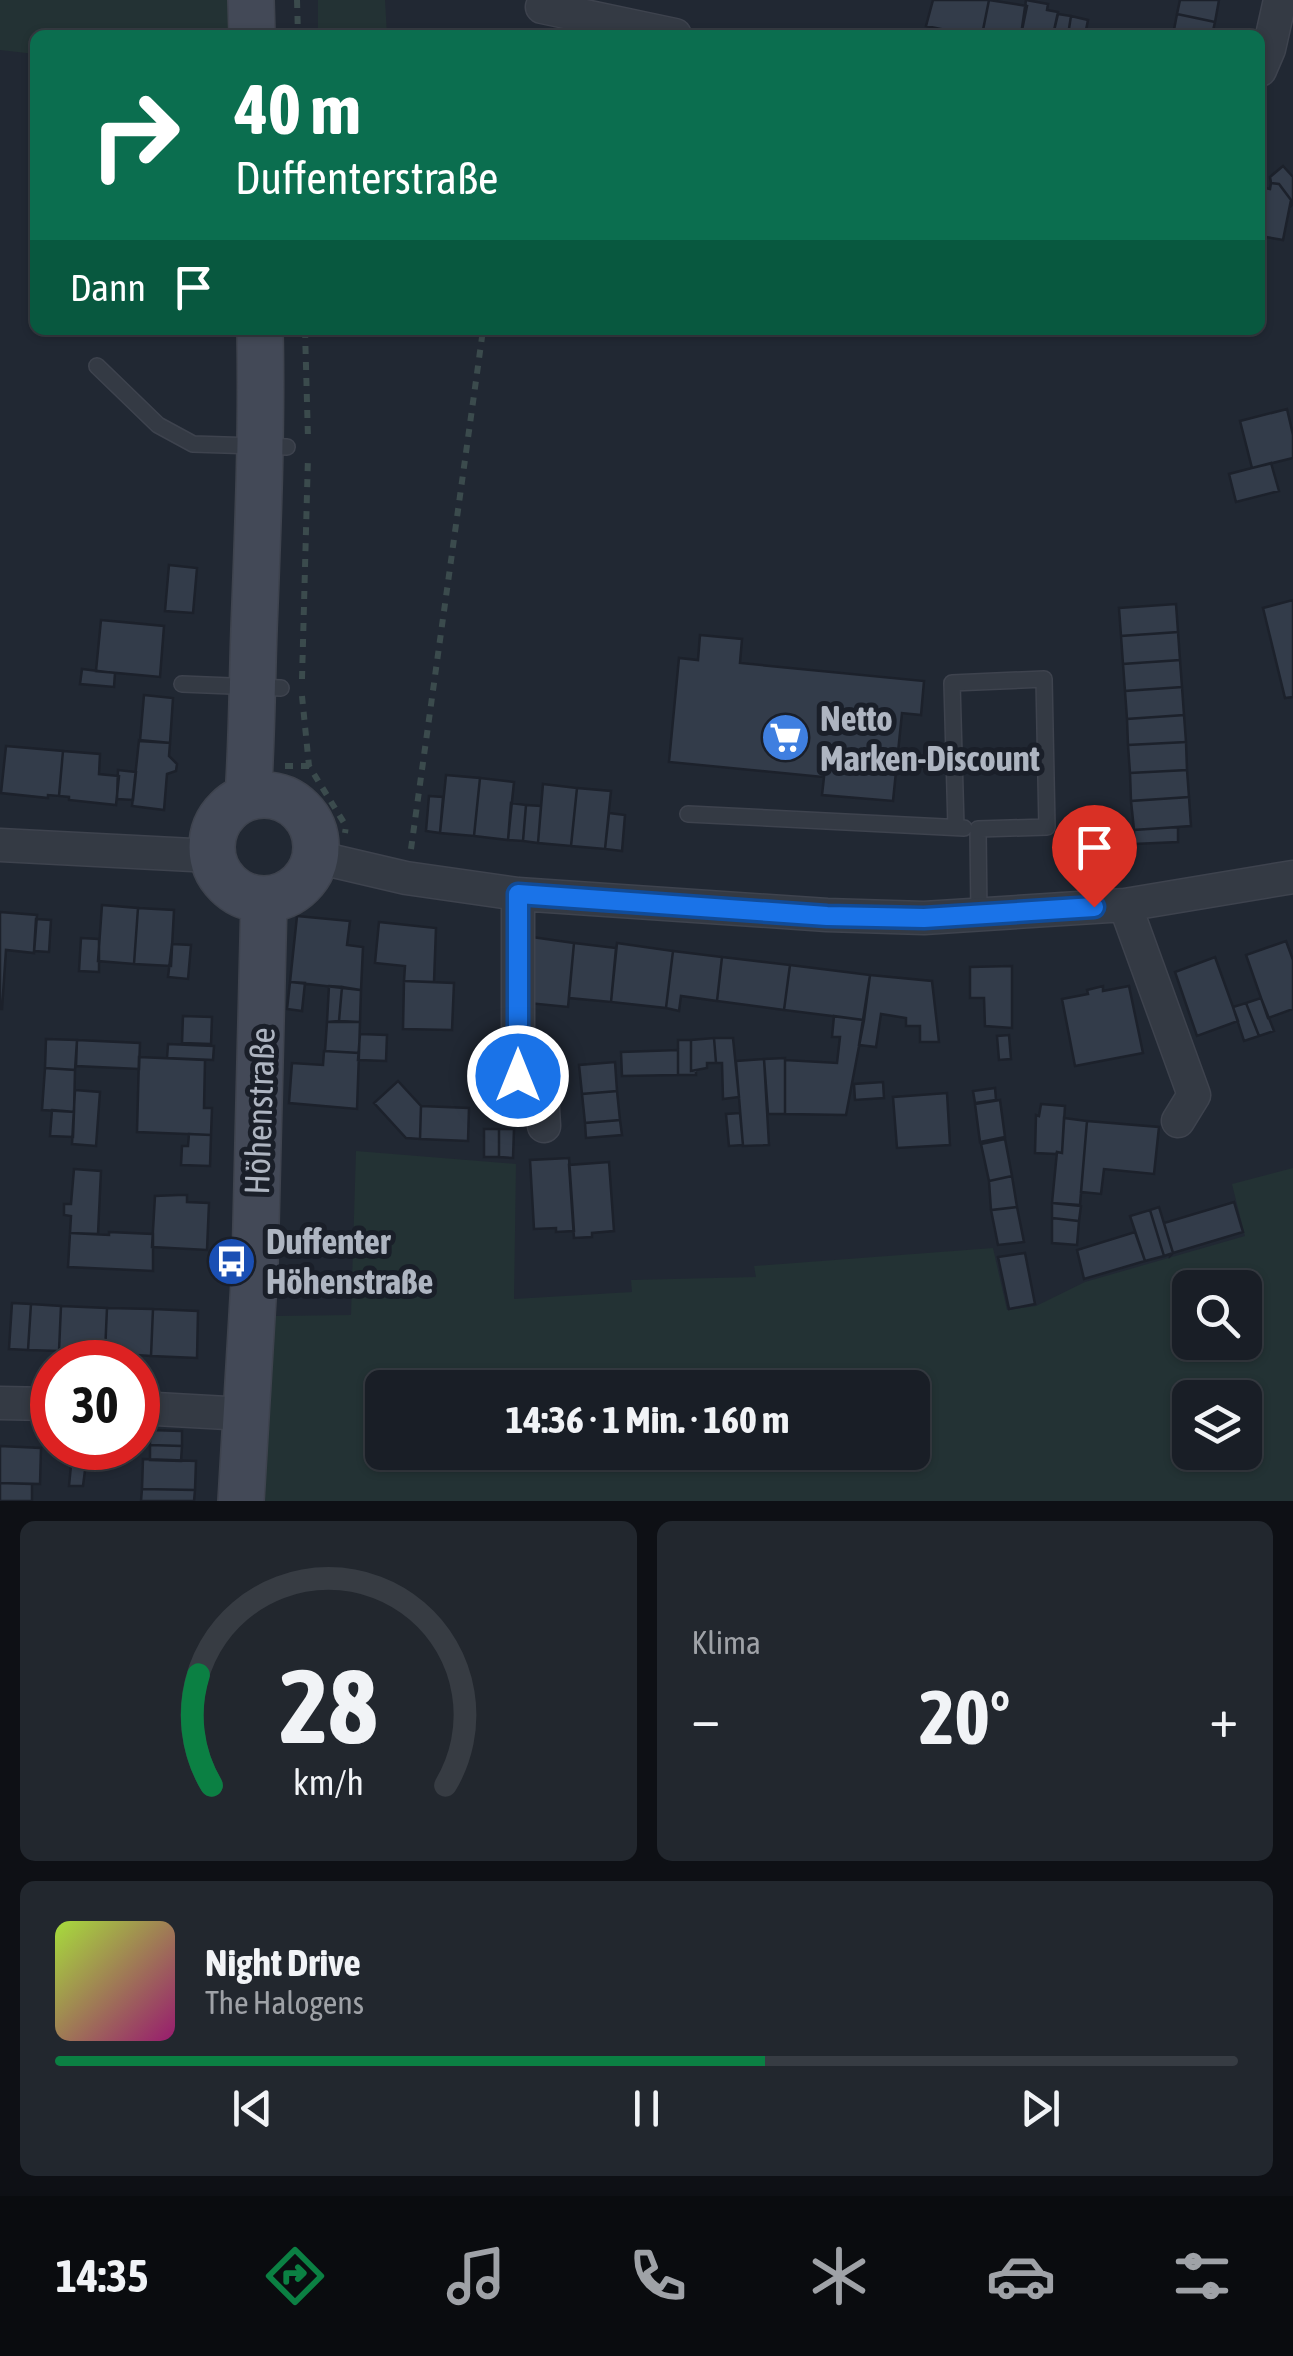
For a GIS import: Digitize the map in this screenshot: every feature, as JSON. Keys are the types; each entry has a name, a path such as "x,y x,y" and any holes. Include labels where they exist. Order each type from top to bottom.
{"street":[{"path":"251,0 252,30"},
{"path":"277,0 278,30"},
{"path":"1265,58 1280,0"},
{"path":"542,7 651,30"},
{"path":"261,335 274,447"},
{"path":"263,796 274,447 284,335"},
{"path":"329,861 287,894 264,900 230,887 218,873 212,856 213,837 219,819 232,806 263,796 292,803 304,813 329,861 406,878 518,894 827,916 924,918 1125,905 1293,877"},
{"path":"0,845 212,856"},
{"path":"518,894 518,1076 541,1076 544,1126"},
{"name":"Höhenstraße","path":"241,1501 255,1264 264,900"},
{"path":"1125,905 1194,1095 1178,1121"},
{"path":"0,1403 30,1404"},
{"path":"160,1409 245,1414"}],"lane":[{"path":"97,366 158,425 193,444 274,447"},
{"path":"688,814 956,828 1047,827 1044,679 952,683 956,828"},
{"path":"182,684 267,688"},
{"path":"978,828 980,915"}],"path":[{"path":"297,0 298,30"},
{"path":"305,335 308,444 302,686 309,766 346,826 329,861"},
{"path":"406,878 482,335"}],"shaded area":[{"path":"0,0 236,0 238,30 30,30 30,53 0,50"},
{"path":"318,0 385,0 387,30 318,30"},
{"path":"356,1151 516,1164 514,1299 632,1292 631,1280 756,1277 754,1266 993,1248 1007,1310 1036,1306 1085,1282 1245,1236 1232,1184 1293,1168 1293,1501 264,1501 274,1316 351,1315"}],"building":[{"path":"933,0 989,0 983,30 926,26"},
{"path":"989,0 1027,6 1022,30 983,30"},
{"path":"1026,0 1048,4 1047,10 1058,12 1054,30 1022,30"},
{"path":"1180,0 1219,0 1215,22 1177,14"},
{"path":"1058,14 1071,16 1069,30 1054,30"},
{"path":"1177,14 1215,22 1213,30 1174,30"},
{"path":"1071,16 1088,20 1086,30 1069,30"},
{"path":"1283,166 1293,177 1291,206 1279,184 1271,183 1270,177"},
{"path":"1271,183 1279,184 1291,200 1283,240 1265,237 1265,188 1270,189"},
{"path":"1287,409 1293,458 1252,468 1240,421"},
{"path":"1271,463 1279,491 1236,502 1229,474"},
{"path":"169,565 197,568 193,613 165,611"},
{"path":"1293,600 1293,697 1285,698 1263,608"},
{"path":"1176,604 1178,632 1121,636 1119,608"},
{"path":"101,620 164,626 160,677 96,671"},
{"path":"1178,632 1180,660 1123,664 1121,636"},
{"name":"Netto Marken-Discount","path":"700,635 742,639 740,663 924,681 921,715 902,713 893,801 822,795 824,777 669,762 679,658 698,660"},
{"path":"1180,660 1182,687 1125,691 1123,664"},
{"path":"82,669 115,673 114,687 80,684"},
{"path":"1182,687 1184,715 1127,719 1125,691"},
{"path":"144,695 173,698 170,743 140,741"},
{"path":"1184,715 1186,742 1128,745 1127,719"},
{"path":"139,740 170,743 169,756 177,764 176,771 167,774 164,810 132,806"},
{"path":"1186,742 1187,770 1130,773 1128,745"},
{"path":"6,746 63,751 59,796 1,793"},
{"path":"63,751 100,754 99,774 119,776 116,805 59,796"},
{"path":"118,770 136,772 133,800 117,799"},
{"path":"1187,770 1189,797 1131,801 1130,773"},
{"path":"446,775 480,778 474,836 440,833"},
{"path":"480,778 514,782 508,840 474,836"},
{"path":"543,784 577,788 571,846 538,843"},
{"path":"577,788 611,791 605,849 571,846"},
{"path":"429,796 443,797 440,833 426,831"},
{"path":"1189,797 1191,826 1134,830 1131,801"},
{"path":"511,803 526,805 523,841 508,840"},
{"path":"526,805 541,806 538,843 523,841"},
{"path":"609,813 625,815 622,851 605,849"},
{"path":"1178,827 1178,842 1134,844 1134,830"},
{"path":"102,905 138,908 134,964 98,961"},
{"path":"138,908 174,910 171,966 134,964"},
{"path":"0,912 37,915 34,953 6,950 2,1009 0,1009"},
{"path":"297,916 350,921 347,945 363,947 361,990 290,982"},
{"path":"36,919 51,920 49,952 34,951"},
{"path":"379,922 436,928 434,982 404,981 405,966 375,963"},
{"path":"532,937 574,943 568,1007 528,1003"},
{"path":"81,938 99,939 99,972 79,971"},
{"path":"1286,941 1293,960 1293,1009 1268,1018 1246,955"},
{"path":"574,943 616,948 611,1002 569,998"},
{"path":"617,943 673,951 666,1008 611,1002"},
{"path":"172,944 191,945 188,979 168,977"},
{"path":"673,951 722,957 717,1001 681,996 679,1011 666,1008"},
{"path":"722,957 790,965 784,1010 717,1001"},
{"path":"1215,957 1238,1021 1197,1036 1175,972"},
{"path":"790,965 870,975 864,1020 784,1010"},
{"path":"1012,966 1012,1028 985,1026 984,998 970,998 970,967"},
{"path":"870,975 932,981 939,1042 920,1042 920,1026 906,1026 906,1018 881,1014 876,1047 859,1045"},
{"path":"404,981 454,983 452,1030 403,1029"},
{"path":"290,982 305,983 302,1011 287,1009"},
{"path":"329,986 342,987 339,1021 327,1022"},
{"path":"1103,986 1103,991 1129,986 1143,1053 1075,1066 1062,999 1088,994 1087,990"},
{"path":"342,987 361,990 360,1022 339,1021"},
{"path":"1261,998 1274,1031 1259,1036 1246,1003"},
{"path":"1246,1003 1259,1036 1244,1041 1233,1007"},
{"path":"183,1016 212,1017 211,1044 182,1043"},
{"path":"834,1016 864,1020 846,1115 785,1114 785,1060 837,1063 840,1037 832,1037"},
{"path":"327,1022 360,1022 359,1053 325,1051"},
{"path":"360,1034 387,1035 386,1061 358,1060"},
{"path":"1009,1035 1011,1059 999,1060 997,1036"},
{"path":"714,1038 716,1063 691,1071 691,1040"},
{"path":"714,1038 733,1038 739,1097 723,1099 722,1063 716,1063"},
{"path":"46,1039 77,1040 75,1070 45,1068"},
{"path":"77,1040 140,1043 139,1069 76,1066"},
{"path":"678,1040 691,1040 691,1071 696,1071 696,1075 678,1075"},
{"path":"168,1044 214,1046 213,1060 167,1058"},
{"path":"678,1050 678,1075 622,1076 621,1052"},
{"path":"324,1051 359,1053 357,1109 289,1103 292,1063 323,1065"},
{"path":"139,1057 205,1060 204,1108 212,1108 211,1135 137,1132"},
{"path":"785,1058 785,1114 768,1114 764,1059"},
{"path":"764,1059 769,1145 743,1146 736,1061"},
{"path":"615,1062 617,1091 582,1094 579,1065"},
{"path":"45,1068 75,1070 74,1112 42,1110"},
{"path":"398,1081 421,1106 420,1139 406,1138 374,1103"},
{"path":"883,1082 884,1098 855,1100 854,1084"},
{"path":"995,1088 996,1100 975,1103 973,1091"},
{"path":"75,1090 100,1092 96,1146 72,1144"},
{"path":"617,1091 620,1120 585,1123 582,1094"},
{"path":"947,1093 950,1145 897,1148 893,1097"},
{"path":"1000,1100 1005,1137 980,1142 975,1104"},
{"path":"1041,1104 1065,1106 1062,1153 1035,1153 1036,1115 1039,1116"},
{"path":"421,1106 469,1108 468,1141 420,1139"},
{"path":"52,1110 74,1112 73,1137 50,1136"},
{"path":"740,1113 743,1145 729,1146 726,1114"},
{"path":"1064,1118 1087,1121 1080,1205 1052,1203"},
{"path":"620,1120 622,1135 586,1138 585,1123"},
{"path":"1087,1121 1159,1127 1154,1174 1104,1169 1101,1194 1081,1192"},
{"path":"484,1129 499,1129 499,1157 484,1157"},
{"path":"499,1129 514,1129 513,1158 499,1157"},
{"path":"189,1134 211,1135 210,1166 181,1165 182,1146 188,1146"},
{"path":"1005,1139 1012,1176 989,1181 981,1144"},
{"path":"569,1158 574,1231 534,1229 530,1160"},
{"path":"609,1162 614,1231 574,1238 569,1165"},
{"path":"74,1169 101,1171 98,1234 70,1233 71,1216 64,1215 64,1204 71,1204"},
{"path":"1012,1176 1017,1207 991,1210 989,1181"},
{"path":"187,1195 187,1202 209,1203 207,1250 152,1247 155,1196"},
{"path":"1234,1202 1243,1232 1173,1253 1164,1223"},
{"path":"1052,1203 1081,1206 1079,1221 1052,1218"},
{"path":"1017,1207 1024,1242 998,1245 991,1210"},
{"path":"1159,1207 1173,1253 1170,1256 1164,1256 1150,1210"},
{"path":"1150,1210 1164,1256 1145,1261 1130,1216"},
{"path":"1052,1218 1079,1221 1077,1245 1052,1243"},
{"path":"1135,1232 1145,1261 1084,1279 1077,1250"},
{"path":"70,1233 153,1234 153,1271 68,1267"},
{"path":"1025,1253 1035,1304 1009,1309 998,1257"},
{"path":"12,1303 31,1304 28,1350 9,1349"},
{"path":"31,1304 61,1306 59,1340 30,1340 28,1350"},
{"path":"61,1306 107,1308 106,1340 59,1340"},
{"path":"107,1308 153,1309 152,1340 106,1340"},
{"path":"153,1309 198,1311 197,1358 160,1356 160,1340 152,1340"},
{"path":"160,1430 182,1431 182,1446 160,1445"},
{"path":"160,1445 182,1446 181,1461 160,1460"},
{"path":"0,1446 30,1447 30,1470 40,1470 40,1484 0,1483"},
{"path":"160,1460 196,1461 195,1490 142,1489 143,1470 160,1470"},
{"path":"71,1470 85,1470 83,1486 69,1486"},
{"path":"0,1483 32,1484 32,1501 0,1501"},
{"path":"142,1489 195,1490 194,1501 141,1501"}],"place":[{"name":"Netto Marken-Discount","path":"785,738"},
{"name":"Duffenter Höhenstraße","path":"231,1261"}],"route":[{"path":"518,1076 518,894 827,916 924,918 1094,907"}]}
